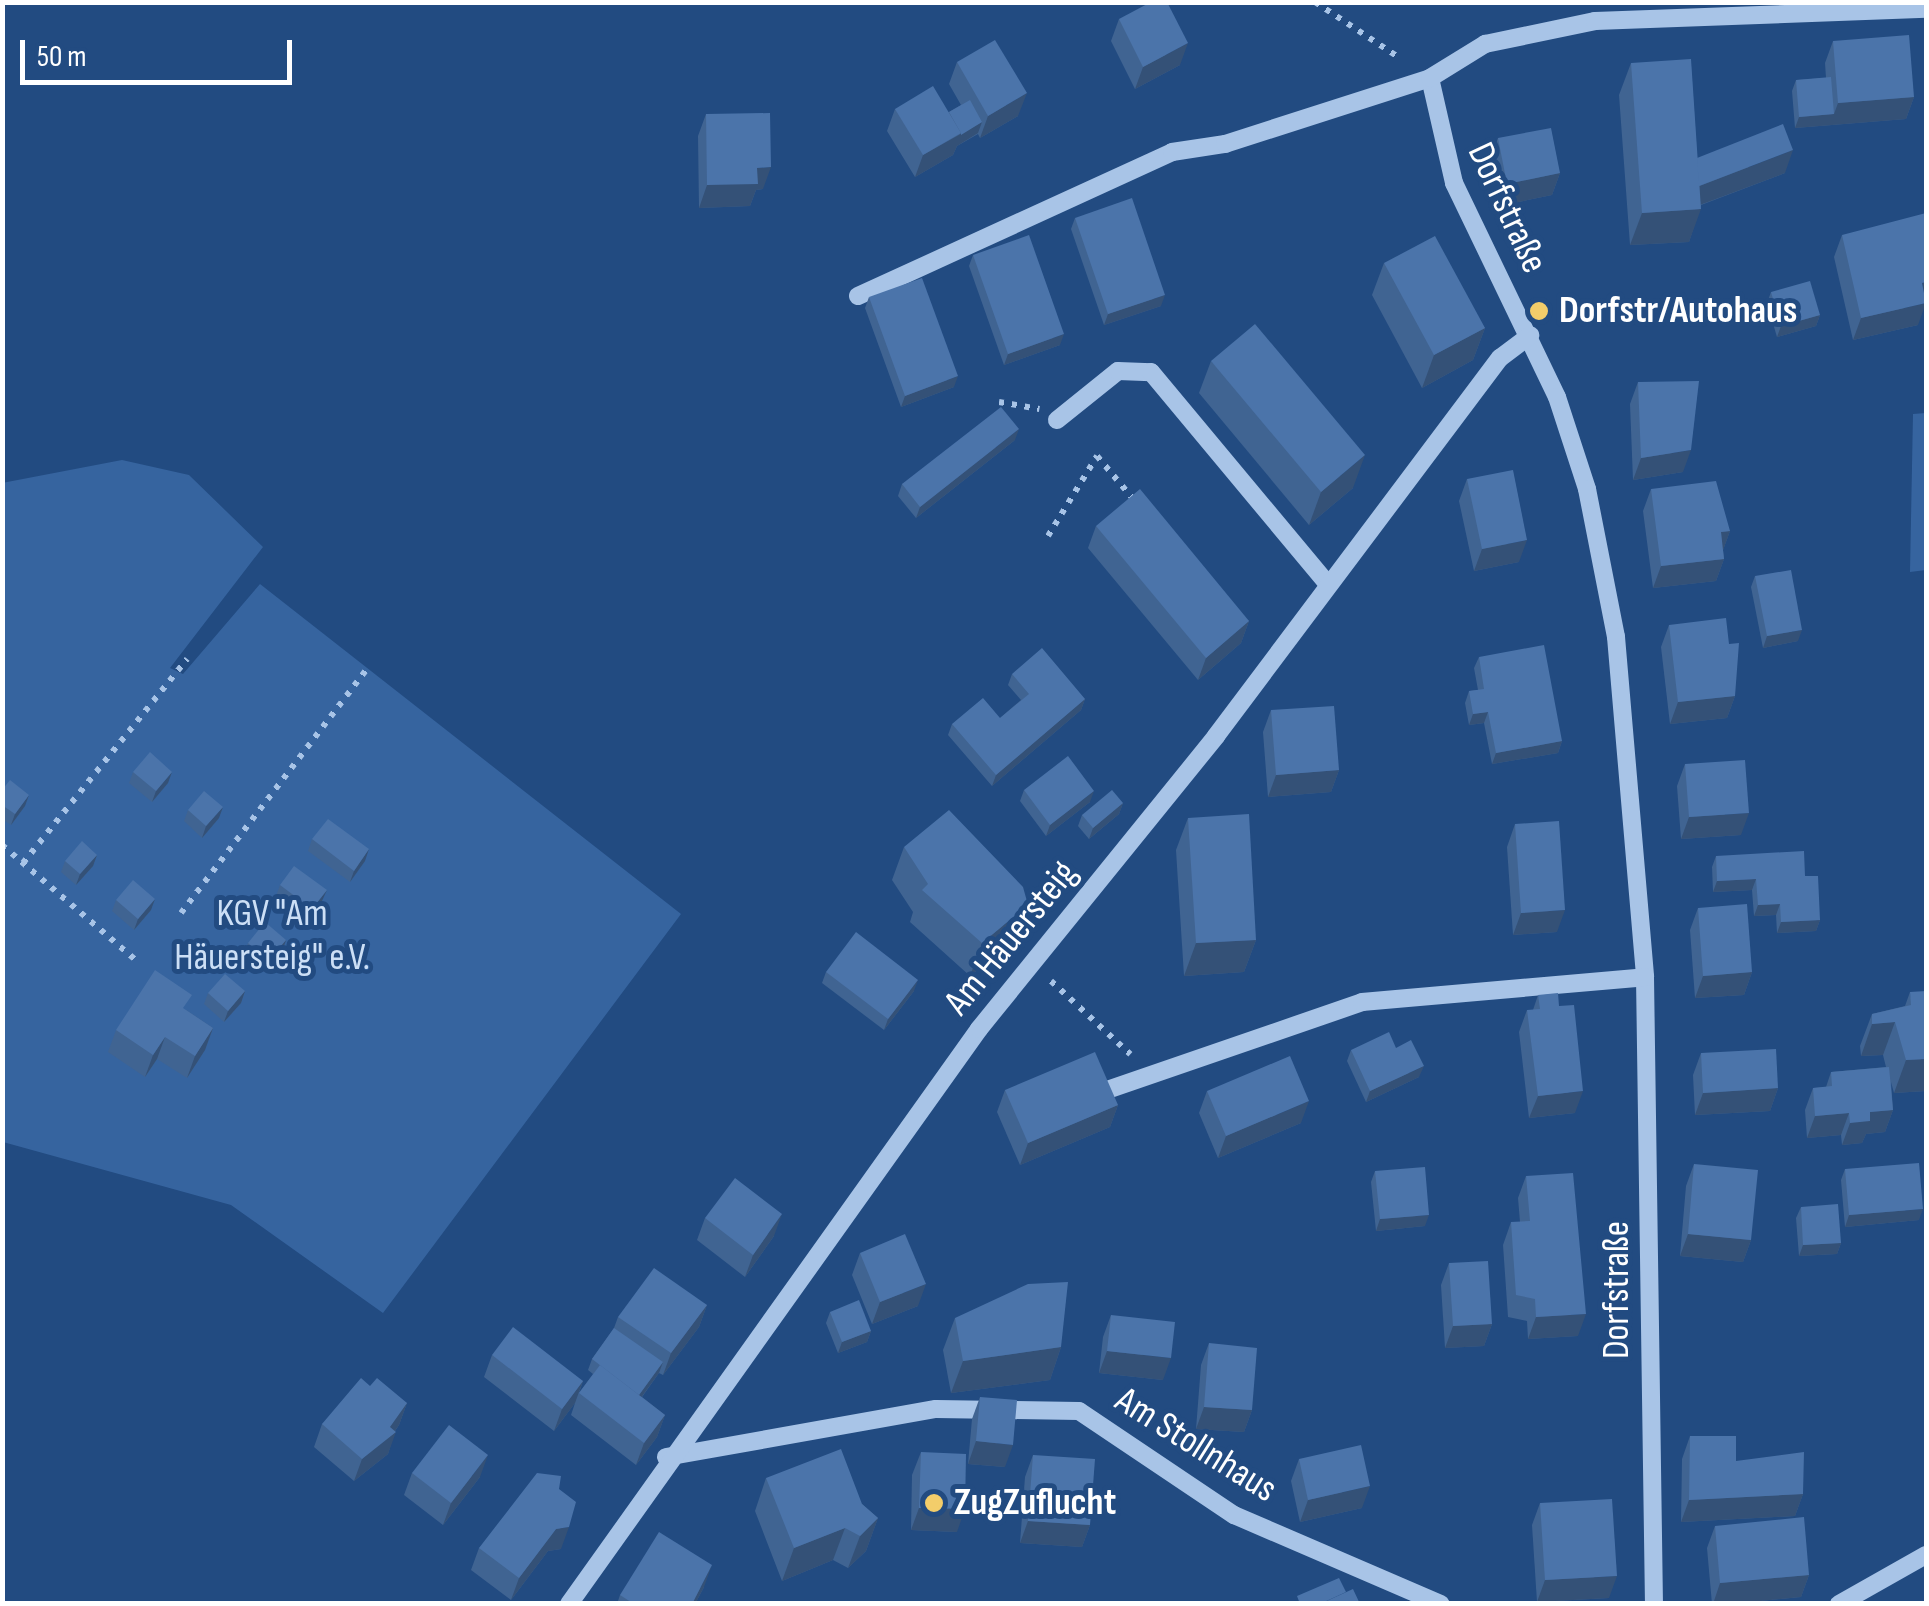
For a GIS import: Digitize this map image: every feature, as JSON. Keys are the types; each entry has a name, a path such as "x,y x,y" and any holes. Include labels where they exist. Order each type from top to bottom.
{"street":[{"path":"858,296 1172,152 1224,144 1430,78 1485,44 1595,22 1926,10"},
{"name":"Dorfstraße","path":"1430,78 1454,183 1530,334 1588,489 1616,636 1645,977 1654,1604"},
{"name":"Am Häuersteig","path":"569,1604 666,1458 1032,964 1500,358 1530,334"},
{"path":"1057,420 1118,371 1152,372 1327,583"},
{"path":"1110,1089 1362,1002 1645,977"},
{"name":"Am Stollnhaus","path":"666,1458 936,1409 1079,1410 1234,1515 1441,1604"},
{"path":"1839,1604 1926,1555"}],"path":[{"path":"1315,2 1430,78"},
{"path":"999,402 1038,408"},
{"path":"1048,536 1098,456 1147,514"},
{"path":"23,863 187,659"},
{"path":"181,914 370,666"},
{"path":"2,846 138,962"},
{"path":"1032,964 1153,1075"}],"green space":[{"path":"1926,413 1926,570 1910,572 1913,414"},
{"name":"KGV \"Am Häuersteig\" e.V.","path":"122,460 189,475 263,547 170,668 183,674 260,584 681,914 383,1313 231,1205 3,1142 2,483"}],"building":[{"path":"1151,2 1167,2 1188,43 1143,67 1119,19"},
{"path":"1909,35 1914,97 1838,103 1833,41"},
{"path":"995,40 1027,93 988,116 957,62"},
{"path":"1691,59 1701,209 1642,213 1631,63"},
{"path":"1831,77 1834,114 1799,117 1796,80"},
{"path":"933,86 961,133 923,155 895,109"},
{"path":"970,100 982,122 961,135 949,112"},
{"path":"770,113 771,167 757,168 758,184 707,185 706,114"},
{"path":"1783,124 1793,150 1699,186 1697,158"},
{"path":"1551,128 1560,173 1507,184 1498,138"},
{"path":"1132,198 1165,295 1108,314 1075,218"},
{"path":"1926,213 1926,282 1922,283 1926,303 1861,318 1842,235"},
{"path":"1029,235 1064,334 1008,354 973,255"},
{"path":"1435,236 1485,328 1434,355 1384,263"},
{"path":"922,278 958,376 905,396 869,297"},
{"path":"1810,281 1820,315 1781,326 1771,292"},
{"path":"1255,324 1365,455 1321,492 1211,361"},
{"path":"1699,381 1691,450 1641,458 1638,382"},
{"path":"1001,407 1019,429 920,507 902,484"},
{"path":"1513,470 1527,540 1482,549 1467,479"},
{"path":"1716,481 1730,531 1721,532 1724,559 1661,566 1651,489"},
{"path":"1140,489 1249,621 1206,658 1096,526"},
{"path":"1791,570 1802,630 1767,636 1755,576"},
{"path":"1726,618 1729,644 1739,643 1735,696 1678,702 1669,625"},
{"path":"1544,645 1562,741 1496,753 1488,712 1473,714 1469,691 1484,689 1479,657"},
{"path":"1042,648 1085,699 996,775 952,724 983,698 1000,718 1029,694 1012,674"},
{"path":"1334,706 1339,770 1276,775 1271,710"},
{"path":"150,752 172,772 156,791 133,772"},
{"path":"1068,756 1094,791 1050,825 1024,790"},
{"path":"1745,760 1749,813 1689,817 1685,764"},
{"path":"10,780 29,795 15,814 2,805 2,790"},
{"path":"1112,790 1123,803 1093,828 1082,815"},
{"path":"204,791 223,807 206,826 188,810"},
{"path":"949,810 1023,887 1028,905 982,943 922,890 928,884 904,847"},
{"path":"1249,814 1256,940 1196,943 1188,818"},
{"path":"328,819 369,849 354,871 312,839"},
{"path":"1559,821 1565,910 1521,913 1515,824"},
{"path":"82,841 97,855 80,874 65,861"},
{"path":"1804,851 1805,876 1818,876 1820,920 1781,922 1780,904 1758,905 1756,879 1717,881 1716,856"},
{"path":"294,866 327,890 312,909 280,885"},
{"path":"133,880 155,899 138,919 116,900"},
{"path":"1747,904 1752,972 1703,976 1698,908"},
{"path":"265,922 286,940 268,961 248,943"},
{"path":"856,932 918,980 888,1019 826,972"},
{"path":"155,970 192,995 183,1008 213,1028 195,1056 165,1037 153,1055 116,1030"},
{"path":"225,974 245,991 228,1011 208,993"},
{"path":"1926,991 1926,1059 1906,1060 1895,1022 1872,1024 1872,1014 1911,1005 1910,992"},
{"path":"1558,993 1559,1006 1574,1005 1583,1091 1538,1096 1527,1010 1540,1009 1538,995"},
{"path":"1389,1032 1396,1048 1411,1040 1424,1066 1370,1091 1351,1050"},
{"path":"1776,1049 1778,1088 1703,1093 1701,1053"},
{"path":"1095,1052 1118,1105 1028,1143 1005,1090"},
{"path":"1290,1056 1309,1101 1226,1136 1207,1091"},
{"path":"1889,1067 1893,1110 1870,1112 1870,1121 1850,1123 1849,1113 1815,1116 1813,1088 1832,1086 1831,1072"},
{"path":"1919,1163 1923,1209 1849,1215 1845,1169"},
{"path":"1694,1164 1758,1170 1751,1240 1688,1234"},
{"path":"1425,1167 1429,1215 1380,1219 1375,1171"},
{"path":"1573,1173 1586,1314 1536,1317 1535,1299 1516,1295 1511,1222 1530,1221 1526,1176"},
{"path":"735,1178 782,1214 753,1255 705,1218"},
{"path":"1838,1204 1841,1243 1803,1245 1801,1207"},
{"path":"905,1234 926,1284 880,1302 860,1253"},
{"path":"1488,1261 1492,1324 1453,1326 1449,1263"},
{"path":"654,1268 707,1305 671,1353 618,1317"},
{"path":"1068,1282 1061,1347 963,1361 955,1318 1028,1284"},
{"path":"859,1300 871,1331 842,1342 830,1312"},
{"path":"1111,1315 1175,1322 1171,1358 1107,1351"},
{"path":"513,1327 583,1381 562,1409 492,1355"},
{"path":"614,1328 663,1362 639,1395 592,1359"},
{"path":"1209,1343 1257,1348 1252,1410 1204,1407"},
{"path":"600,1365 665,1415 644,1443 579,1393"},
{"path":"361,1378 370,1386 377,1378 407,1403 390,1427 396,1432 362,1459 322,1424"},
{"path":"980,1397 1017,1400 1013,1445 976,1441"},
{"path":"449,1425 488,1455 451,1503 412,1473"},
{"path":"1690,1436 1736,1436 1736,1461 1804,1452 1803,1494 1689,1500"},
{"path":"1361,1445 1370,1486 1308,1500 1299,1459"},
{"path":"841,1449 862,1504 878,1518 860,1536 845,1528 794,1548 766,1478"},
{"path":"921,1452 966,1454 965,1509 919,1508"},
{"path":"1033,1455 1095,1459 1090,1525 1028,1521"},
{"path":"537,1473 561,1476 559,1489 576,1502 569,1527 556,1529 519,1578 479,1548"},
{"path":"1612,1499 1617,1576 1545,1580 1540,1503"},
{"path":"1804,1517 1809,1575 1720,1583 1715,1526"},
{"path":"659,1532 712,1565 692,1604 634,1604 620,1595"},
{"path":"1339,1578 1346,1592 1320,1604 1300,1604 1297,1596"},
{"path":"1353,1589 1360,1604 1320,1604"}],"place":[{"name":"Dorfstr/Autohaus","path":"1539,311"},
{"name":"ZugZuflucht","path":"934,1503"}]}
